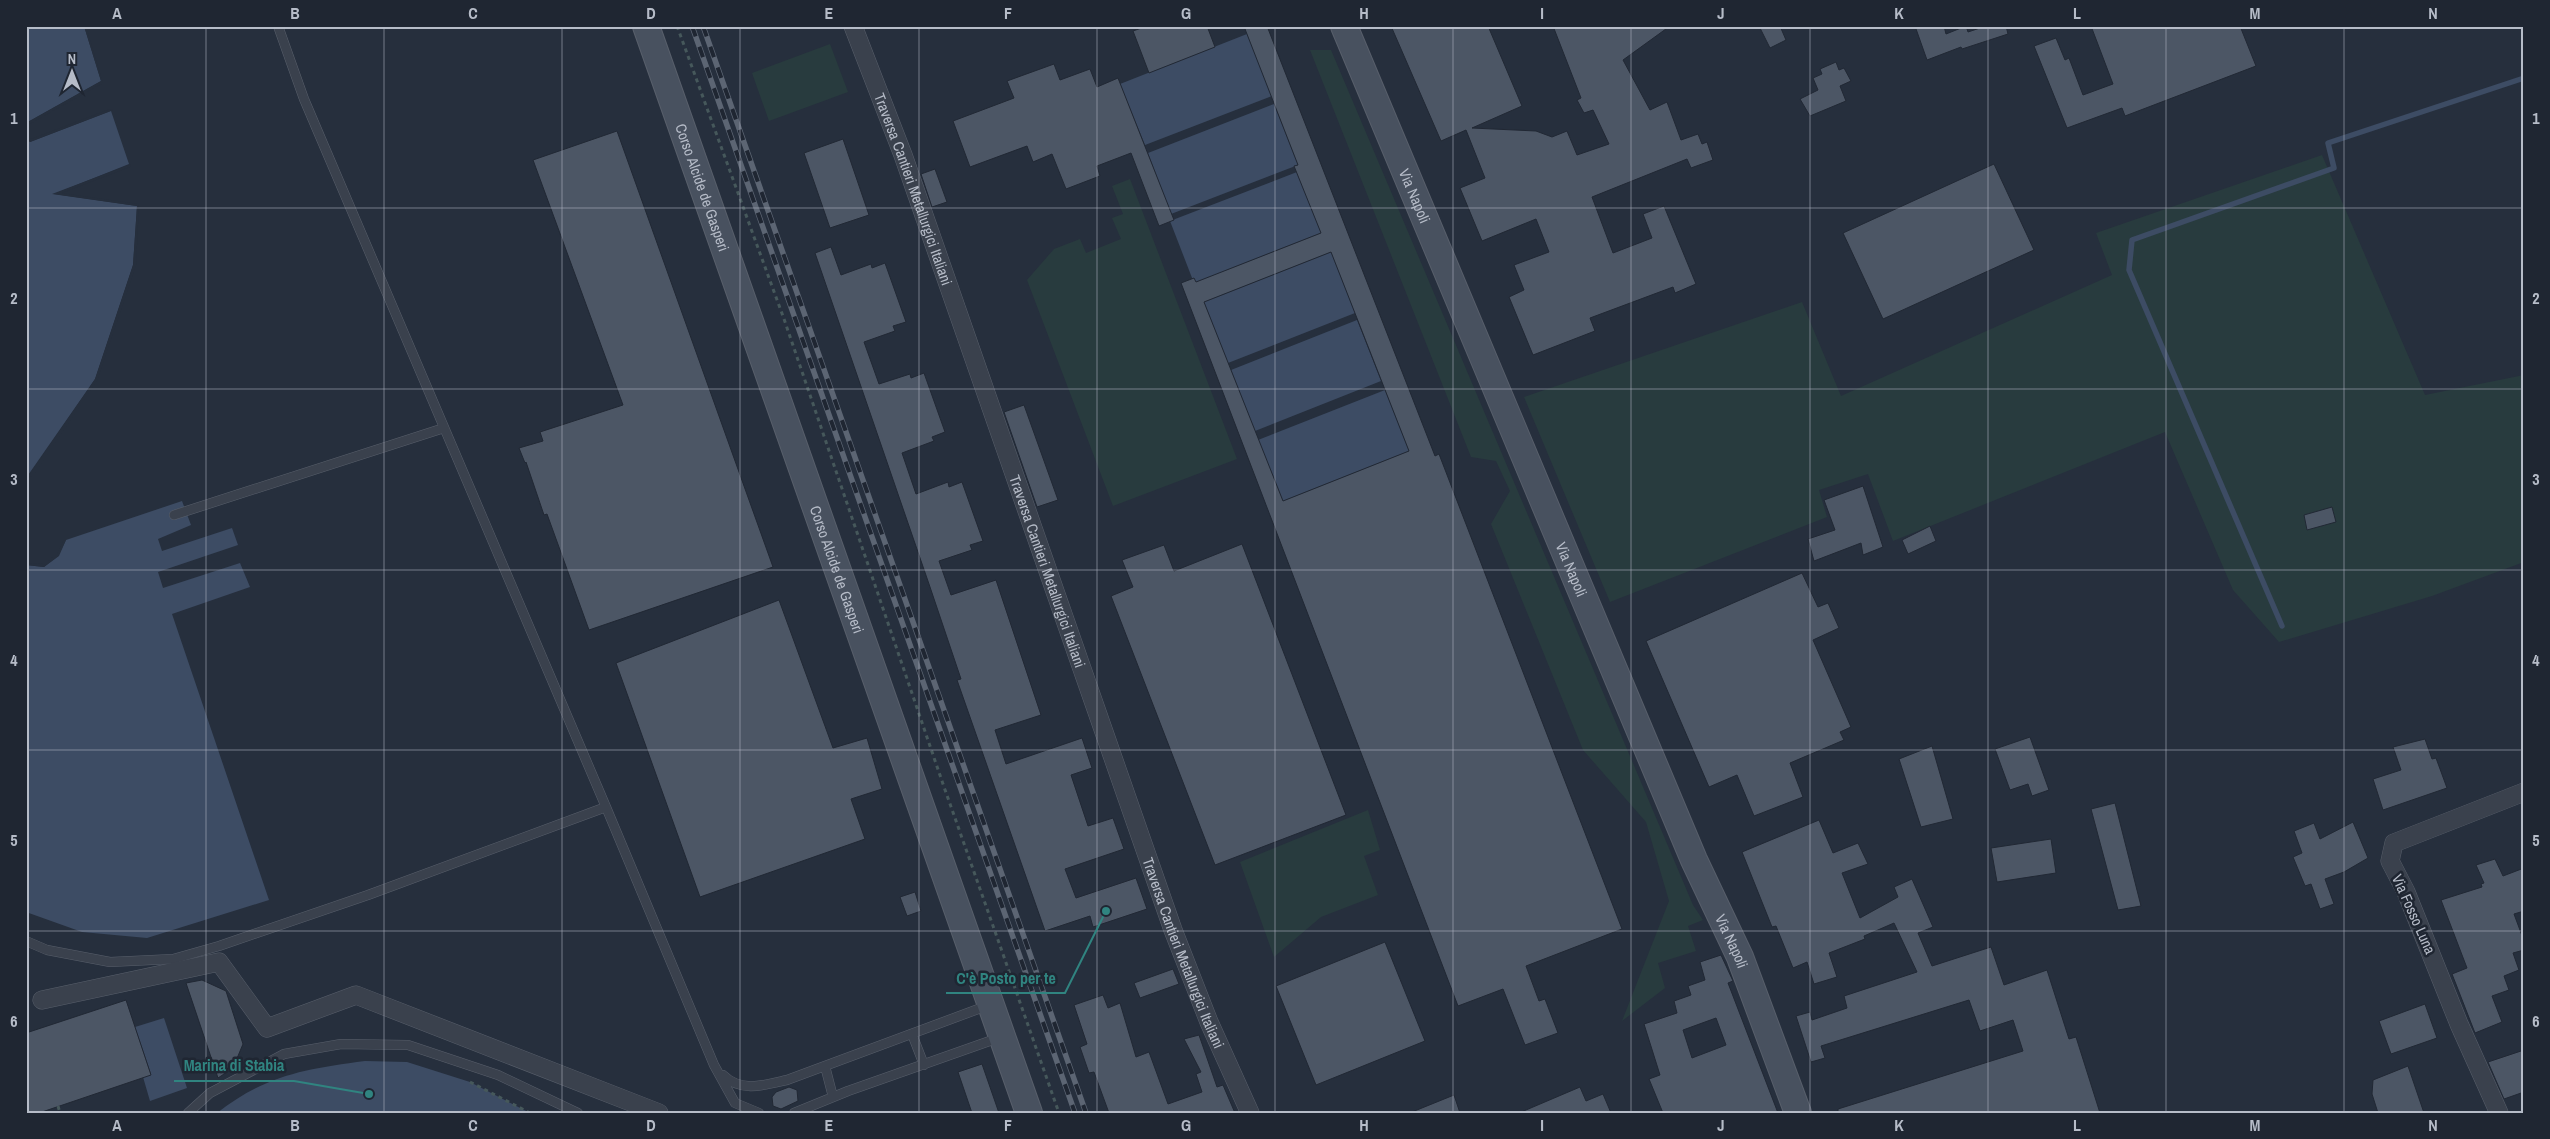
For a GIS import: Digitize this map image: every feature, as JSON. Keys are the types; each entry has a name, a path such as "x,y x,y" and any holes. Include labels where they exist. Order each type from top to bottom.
{"street":[{"name":"Corso Alcide de Gasperi","path":"646,26 1029,1113"},
{"name":"Traversa Cantieri Metallurgici Italiani","path":"853,26 903,154 1173,930 1209,1022 1250,1113"},
{"name":"Via Napoli","path":"1344,26 1694,860 1740,957 1798,1113"},
{"name":"Via Fosso Luna","path":"2499,1113 2406,892 2390,861 2394,843 2524,792"},
{"path":"42,1000 219,962 267,1028 356,996 658,1113"}],"lane":[{"path":"278,26 304,100 714,1065 735,1103 759,1113"},
{"path":"174,515 444,428"},
{"path":"26,940 47,950 110,962 172,959 219,946 368,895 606,807"},
{"path":"714,1065 731,1083 756,1088 787,1080 991,1004"},
{"path":"912,1034 924,1065"},
{"path":"794,1113 833,1097 1002,1037"},
{"path":"188,1113 210,1093 284,1054 341,1044 408,1045 498,1075 578,1113"},
{"path":"825,1066 833,1097"}],"path":[{"path":"677,26 780,310 943,784 1059,1113"},
{"path":"470,1082 530,1113"},
{"path":"58,1106 60,1113"}],"shaded area":[{"path":"830,44 848,92 769,121 752,73"},
{"path":"1310,50 1331,50 1693,905 1703,920 1688,926 1696,951 1658,963 1665,988 1622,1021 1669,901 1646,822 1583,750 1491,524 1510,491 1496,461 1471,457"},
{"path":"2322,155 2425,395 2524,375 2524,562 2432,596 2279,642 2233,590 2165,432 1893,541 1868,474 1819,490 1827,517 1610,602 1524,397 1802,302 1841,396 2112,275 2096,233"},
{"path":"1130,179 1237,459 1113,506 1027,280 1054,249 1080,239 1086,253 1121,239 1112,218 1123,214 1112,186"},
{"path":"1368,810 1380,850 1364,856 1378,895 1321,917 1274,957 1240,862"}],"water":[{"path":"26,26 84,26 101,81 26,123"},
{"path":"1247,34 1272,96 1145,145 1120,84"},
{"path":"1274,104 1298,165 1171,214 1148,153"},
{"path":"111,111 129,164 54,194 137,206 133,265 95,379 26,478 26,138 30,142"},
{"path":"1297,172 1321,233 1194,283 1170,221"},
{"path":"1331,252 1355,313 1228,363 1204,302"},
{"path":"1357,320 1381,381 1255,431 1231,370"},
{"path":"1385,390 1409,451 1283,501 1258,440"},
{"path":"182,501 191,525 158,539 162,551 232,528 238,545 158,572 163,588 240,563 250,587 172,614 269,900 147,938 82,932 26,912 26,565 44,567 58,556 66,540"},
{"path":"164,1018 187,1088 150,1101 143,1077 151,1074 135,1027"},
{"path":"365,1061 407,1062 470,1082 530,1113 217,1113 252,1090 287,1076 323,1067"}],"pier":[{"path":"84,26 86,26 103,83 26,126 26,123 101,81"},
{"path":"110,109 113,110 30,142 26,138 26,135 31,139"},
{"path":"131,164 130,167 62,193 139,204 136,266 97,381 35,473 26,480 95,379 133,265 137,206 52,194"},
{"path":"66,540 59,556 44,567 26,565 26,563 44,564 57,554 63,541"}],"building":[{"path":"1147,26 1207,26 1215,47 1149,73 1133,31"},
{"path":"1254,26 1267,26 1435,456 1439,454 1622,929 1526,966 1539,1001 1545,999 1558,1033 1525,1045 1503,989 1458,1006 1181,283 1194,278 1196,282 1321,233 1294,166 1298,165 1245,29","holes":["1331,252 1409,451 1283,501 1204,302"]},
{"path":"1391,26 1488,26 1522,106 1472,128 1536,131 1552,137 1567,131 1577,155 1609,144 1593,110 1584,113 1577,100 1581,98 1553,26 1670,26 1623,60 1650,110 1667,102 1681,140 1698,134 1702,144 1707,142 1713,160 1691,168 1687,159 1592,197 1613,253 1652,238 1643,214 1664,206 1696,284 1675,293 1673,287 1590,318 1595,331 1533,355 1509,297 1524,290 1514,265 1549,252 1536,219 1482,241 1460,188 1485,178 1466,130 1441,141"},
{"path":"1759,26 1780,26 1786,40 1770,48"},
{"path":"1915,26 1944,26 1946,34 1966,26 1968,32 1986,26 2006,26 2008,34 1962,49 1961,47 1927,60"},
{"path":"2091,26 2240,26 2256,66 2125,116 2122,108 2067,128 2034,46 2056,38 2065,60 2069,58 2083,95 2113,84"},
{"path":"1836,62 1839,70 1844,68 1851,81 1840,86 1846,101 1810,116 1800,99 1818,90 1813,78 1822,74 1820,69"},
{"path":"1054,64 1060,80 1090,69 1097,87 1118,78 1174,220 1159,226 1131,153 1097,166 1100,176 1066,189 1052,154 1033,162 1027,146 970,167 953,121 1014,98 1007,81"},
{"path":"617,131 773,567 589,630 547,514 544,515 526,462 519,448 543,441 540,432 623,405 533,160"},
{"path":"843,139 869,215 830,228 804,153"},
{"path":"1994,164 2034,250 1883,319 1843,233"},
{"path":"935,169 947,202 932,207 921,174"},
{"path":"831,247 841,275 871,264 872,268 885,263 906,322 893,326 895,331 864,342 879,384 910,374 911,378 924,373 945,432 932,437 934,441 902,453 916,494 948,482 949,487 962,482 983,541 970,545 972,550 939,561 951,595 996,580 1041,715 995,730 1006,764 1082,738 1092,768 1071,775 1088,826 1113,818 1124,849 1065,869 1076,898 1136,878 1147,909 1093,927 1090,916 1045,931 957,680 961,679 815,253"},
{"path":"1024,405 1058,500 1037,507 1004,412"},
{"path":"1863,486 1883,547 1863,555 1861,543 1814,561 1808,539 1835,530 1824,500"},
{"path":"2332,507 2336,522 2307,530 2304,515"},
{"path":"1930,526 1936,541 1908,554 1902,540"},
{"path":"1242,544 1346,815 1215,865 1111,596 1133,587 1122,560 1164,545 1174,571"},
{"path":"1802,573 1818,607 1828,603 1839,628 1813,640 1851,727 1840,732 1844,740 1790,763 1803,797 1754,816 1737,775 1709,787 1646,641"},
{"path":"779,600 833,748 867,738 882,789 851,799 865,839 700,897 616,663"},
{"path":"2030,737 2049,790 2032,796 2028,784 2010,790 1995,749"},
{"path":"2425,739 2432,759 2436,758 2447,788 2383,810 2373,779 2401,770 2393,747"},
{"path":"1932,746 1953,819 1921,827 1899,759"},
{"path":"2115,803 2141,906 2118,910 2091,809"},
{"path":"1819,820 1833,853 1858,843 1868,864 1842,873 1860,918 1898,897 1894,887 1912,879 1933,927 1918,933 1932,966 1991,947 2004,985 2047,970 2069,1039 2076,1037 2100,1113 1838,1113 1838,1109 2023,1051 2013,1020 1980,1031 1969,1000 1821,1046 1825,1058 1811,1062 1796,1016 1810,1012 1812,1020 1847,1008 1844,996 1917,972 1894,923 1864,936 1865,939 1829,953 1837,977 1814,984 1807,962 1793,968 1776,926 1772,927 1742,852"},
{"path":"2353,822 2368,858 2344,872 2325,879 2334,904 2320,909 2311,884 2305,886 2293,857 2302,853 2294,831 2314,823 2320,839"},
{"path":"2051,839 2056,873 1997,882 1991,848"},
{"path":"2495,859 2503,876 2524,868 2524,911 2514,914 2524,941 2524,950 2513,953 2519,970 2504,976 2509,990 2492,996 2502,1022 2475,1033 2452,974 2467,968 2441,900 2482,887 2481,884 2484,883 2476,865"},
{"path":"915,892 921,911 907,916 900,897"},
{"path":"1385,942 1425,1041 1316,1085 1276,986"},
{"path":"1721,955 1733,981 1728,983 1778,1113 1663,1113 1649,1079 1660,1075 1644,1024 1677,1013 1674,1001 1691,995 1688,986 1705,980 1700,962","holes":["1716,1018 1726,1045 1692,1058 1683,1030"]},
{"path":"1173,969 1179,984 1140,998 1134,983"},
{"path":"202,980 226,991 243,1044 233,1068 218,1078 186,983"},
{"path":"1103,995 1108,1008 1120,1003 1136,1057 1149,1052 1168,1104 1202,1092 1196,1074 1201,1072 1184,1039 1199,1035 1217,1087 1223,1085 1235,1113 1109,1113 1094,1072 1089,1073 1080,1047 1087,1044 1074,1005"},
{"path":"126,1000 151,1075 39,1113 26,1113 26,1033"},
{"path":"2425,1004 2437,1038 2391,1054 2379,1021"},
{"path":"2524,1050 2524,1092 2504,1099 2488,1062"},
{"path":"982,1064 999,1113 972,1113 958,1072"},
{"path":"2408,1066 2424,1113 2378,1113 2372,1094 2373,1080"},
{"path":"789,1087 797,1090 798,1101 781,1109 773,1106 772,1097 776,1092"},
{"path":"1580,1087 1586,1101 1603,1094 1611,1113 1519,1113"},
{"path":"1454,1095 1460,1113 1412,1113 1412,1112"}],"waterway":[{"path":"2282,626 2129,270 2132,240 2334,168 2328,143 2524,78"}],"railway":[{"path":"692,26 1075,1113"},
{"path":"703,26 1086,1113"}],"place":[{"name":"C'è Posto per te","path":"1106,911"},
{"name":"Marina di Stabia","path":"369,1094"}]}
